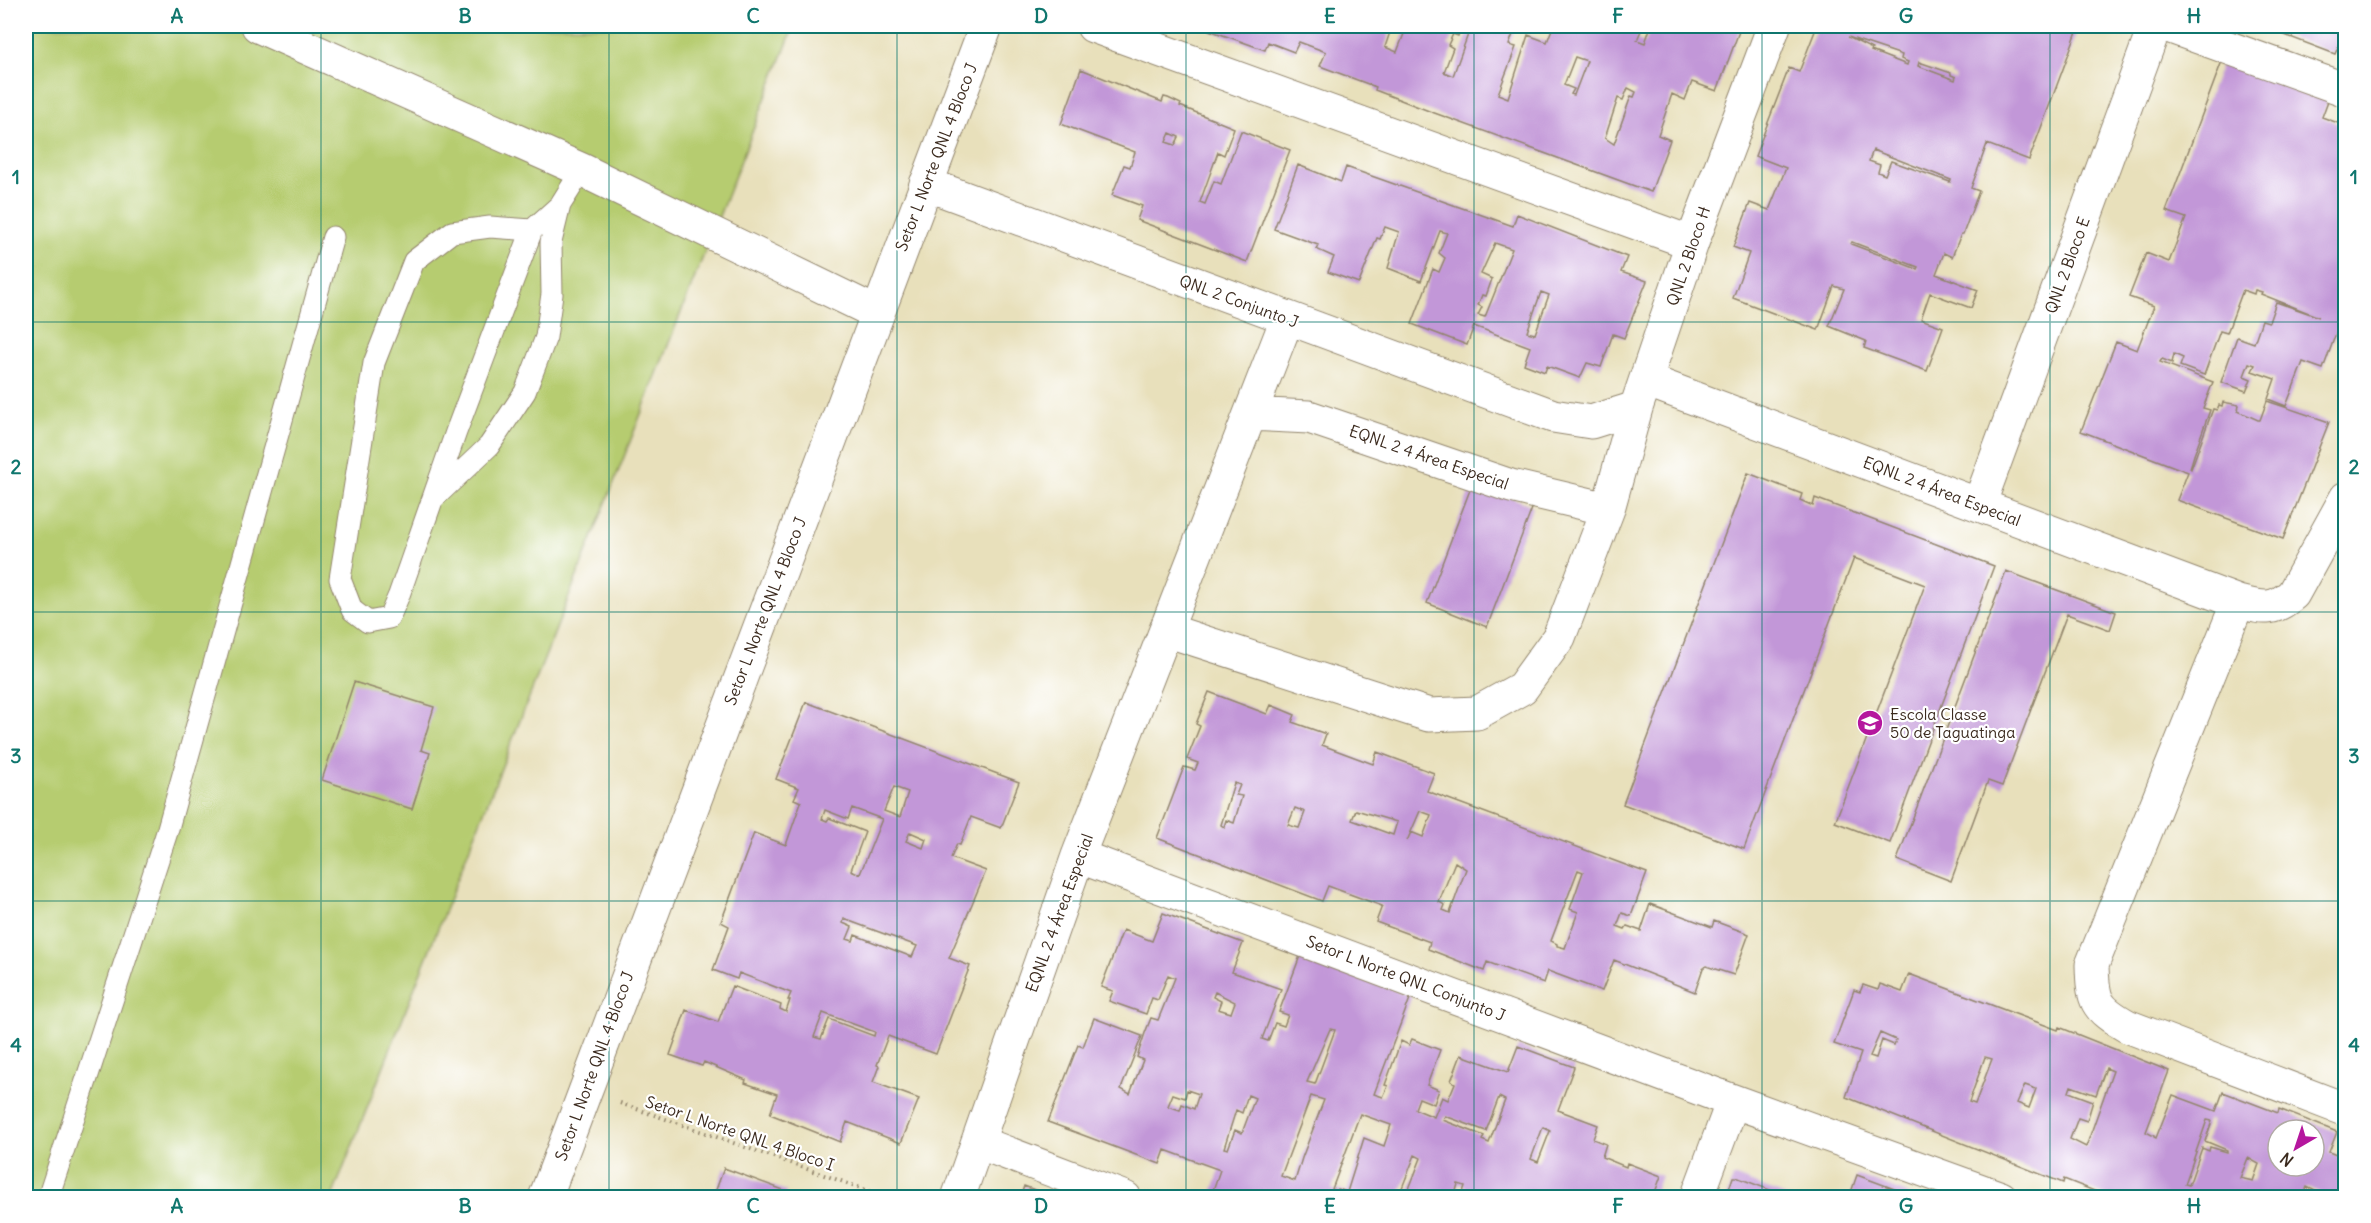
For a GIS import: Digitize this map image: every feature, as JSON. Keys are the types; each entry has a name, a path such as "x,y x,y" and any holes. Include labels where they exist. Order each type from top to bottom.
{"street":[{"path":"258,26 582,170 877,313"},
{"name":"Setor L Norte QNL 4 Bloco J","path":"545,1197 986,26"},
{"path":"1093,26 1692,243"},
{"name":"QNL 2 Bloco H","path":"1641,394 1692,243 1774,26"},
{"name":"QNL 2 Bloco E","path":"1979,506 2155,26"},
{"path":"2168,26 2346,90"},
{"name":"QNL 2 Conjunto J","path":"926,184 1553,416 1591,422 1641,394"},
{"name":"EQNL 2 4 Área Especial","path":"958,1197 1078,856 1287,319"},
{"path":"1166,630 1429,715 1477,713 1522,688 1559,637 1608,509 1641,394"},
{"name":"EQNL 2 4 Área Especial","path":"1641,394 1979,506 2252,605"},
{"name":"EQNL 2 4 Área Especial","path":"1250,414 1309,417 1511,486 1608,509"},
{"path":"2345,499 2294,594 2282,603 2252,605 2092,965 2092,993 2106,1014 2127,1026 2346,1110"},
{"name":"Setor L Norte QNL Conjunto J","path":"1078,856 1733,1101 2001,1197"},
{"path":"1697,1197 1733,1101"},
{"path":"978,1142 1125,1197"}],"lane":[{"path":"432,501 489,446 525,392 546,337 552,294 551,242 560,206 582,170"},
{"path":"532,230 490,227 452,232 414,261 374,363 340,579 352,610 368,622 389,618 532,230 560,206"},
{"path":"48,1197 167,832 333,237"}],"path":[{"name":"Setor L Norte QNL 4 Bloco I","path":"584,1090 889,1197"}],"green space":[{"path":"26,26 794,26 332,1197 26,1197"}],"building":[{"path":"1211,26 1392,26 1385,47 1397,52 1407,26 1462,26 1458,36 1453,34 1448,45 1453,48 1444,72 1453,76 1471,26 1516,26 1509,45 1516,47 1498,94 1508,98 1528,35 1547,42 1552,29 1542,26 1643,26 1637,40 1645,43 1651,26 1741,26 1717,91 1692,82 1685,100 1672,94 1658,135 1670,140 1651,192 1375,90 1376,87 1320,66 1326,52 1299,42 1294,52 1268,42 1265,50 1209,30","holes":["1575,57 1587,61 1574,95 1571,94 1574,89 1564,85","1628,88 1636,92 1634,97 1631,96 1614,144 1605,138 1618,98 1623,100"]},
{"path":"1817,26 2079,26 2029,160 1987,144 1971,188 1979,191 1963,234 1961,234 1952,257 1944,253 1936,274 1978,290 1971,308 1930,293 1921,319 1943,327 1927,371 1864,348 1866,341 1829,326 1844,289 1834,286 1818,330 1733,298 1749,253 1733,247 1750,203 1769,210 1786,168 1755,156 1789,68 1799,72","holes":["1848,37 1902,55 1901,59 1908,62 1907,65 1871,51 1872,49","1919,62 1951,73 1956,77 1955,80 1918,66","1873,150 1951,180 1950,182 1891,161 1885,175 1878,172 1880,165 1869,161","1852,242 1918,267 1917,269 1851,244"]},
{"path":"2279,26 2346,26 2346,39 2342,38 2335,54 2277,32"},
{"path":"2222,61 2329,98 2322,117 2346,126 2346,328 2339,325 2323,369 2303,362 2286,406 2268,399 2275,379 2252,371 2255,365 2249,363 2244,376 2251,379 2246,391 2221,382 2237,337 2254,343 2262,320 2269,322 2276,302 2319,317 2255,290 2254,294 2243,290 2227,333 2220,331 2204,375 2180,366 2183,358 2174,354 2172,363 2162,359 2160,362 2213,382 2203,408 2210,410 2191,469 2213,409 2217,410 2223,402 2239,405 2238,411 2258,420 2260,420 2267,401 2329,422 2283,539 2177,500 2188,472 2081,431 2116,342 2137,350 2154,306 2129,297 2146,253 2169,262 2186,218 2166,211"},
{"path":"1081,69 1162,102 1164,97 1168,98 1181,104 1180,106 1234,128 1224,155 1218,152 1200,202 1205,204 1214,181 1221,184 1241,131 1290,150 1247,262 1137,220 1142,206 1112,195 1124,165 1130,167 1135,152 1061,124","holes":["1170,133 1179,137 1175,145 1166,142"]},
{"path":"1298,165 1341,182 1346,167 1513,226 1517,214 1627,257 1621,272 1647,281 1624,338 1613,334 1601,367 1587,363 1580,378 1547,366 1545,372 1524,364 1530,347 1474,326 1467,345 1412,324 1433,269 1439,272 1445,258 1439,253 1447,233 1440,231 1421,281 1388,268 1399,232 1385,227 1380,239 1377,238 1359,283 1328,272 1334,257 1316,249 1318,245 1274,229","holes":["1495,243 1512,249 1485,317 1478,315 1482,307 1478,305 1482,295 1486,296 1492,279 1481,274","1541,292 1549,295 1535,334 1527,332"]},
{"path":"1748,473 1802,494 1800,500 1813,506 1815,498 1994,566 1890,843 1835,822 1925,585 1854,558 1744,849 1623,804"},
{"path":"1473,482 1533,506 1487,627 1427,603"},
{"path":"2006,571 2116,612 2110,630 2067,614 2002,786 1988,781 1951,881 1897,860"},
{"path":"354,682 434,707 421,750 430,753 412,809 322,780"},
{"path":"1209,692 1267,714 1271,705 1295,715 1292,722 1326,734 1322,745 1373,764 1377,752 1434,773 1427,791 1647,873 1631,916 1622,913 1617,926 1625,929 1627,926 1641,931 1650,904 1712,927 1714,921 1749,934 1734,975 1706,966 1703,968 1695,992 1614,960 1602,991 1548,971 1544,983 1487,962 1484,971 1428,949 1430,942 1376,922 1382,906 1328,886 1322,901 1157,838 1184,767 1195,770 1198,763 1187,759 1200,726 1196,724","holes":["1234,783 1240,785 1236,795 1242,796 1234,823 1226,820 1224,827 1221,825","1295,808 1305,812 1299,828 1288,825","1356,810 1397,822 1393,835 1352,820","1420,811 1431,815 1423,837 1411,832 1407,841","1455,862 1466,869 1450,913 1443,910 1445,905 1439,902","1578,870 1583,872 1570,909 1578,912 1565,948 1551,941"]},
{"path":"806,702 1019,782 1001,828 971,817 960,845 957,844 951,858 986,871 949,958 970,966 936,1054 888,1036 877,1065 879,1066 873,1082 919,1099 901,1143 847,1122 840,1142 770,1114 777,1094 745,1083 746,1080 704,1062 702,1066 670,1055 686,1010 718,1022 732,986 781,1005 780,1009 786,1012 791,993 739,973 737,979 713,970 729,926 721,922 754,833 786,845 801,802 794,799 799,788 776,779","holes":["894,787 908,792 900,817 884,811","852,808 882,819 860,874 851,870 865,832 829,818 827,821 822,819 825,810 848,819","910,832 926,839 923,848 906,841","844,919 917,946 912,957 855,935 853,941 847,939 852,927 843,923","823,1013 875,1032 874,1036 829,1019 821,1039 814,1037"]},
{"path":"1163,913 1243,943 1232,972 1281,989 1262,1039 1268,1041 1275,1023 1284,1026 1288,1015 1279,1012 1300,956 1411,996 1374,1094 1383,1097 1401,1041 1409,1045 1412,1039 1440,1050 1427,1085 1439,1090 1434,1104 1419,1098 1415,1109 1434,1117 1442,1097 1448,1100 1455,1083 1451,1081 1461,1055 1508,1072 1518,1046 1574,1067 1558,1110 1598,1125 1593,1139 1606,1144 1602,1157 1626,1167 1627,1163 1661,1176 1653,1198 1461,1198 1465,1186 1458,1184 1454,1198 1412,1198 1407,1194 1421,1158 1415,1155 1398,1198 1225,1198 1212,1193 1220,1170 1165,1150 1160,1164 1048,1122 1078,1045 1083,1047 1094,1018 1142,1036 1121,1089 1130,1094 1143,1060 1137,1057 1145,1033 1151,1018 1158,1020 1175,978 1168,975 1158,1000 1152,998 1146,1014 1109,1001 1113,991 1101,987 1123,930 1152,941","holes":["1215,992 1235,1002 1231,1013 1218,1009 1221,1001 1213,997","1330,1029 1335,1030 1315,1084 1307,1082","1187,1090 1199,1094 1194,1109 1182,1104 1180,1110 1168,1106 1173,1094 1185,1098","1248,1095 1255,1098 1242,1133 1235,1130 1228,1149 1224,1148 1236,1110 1242,1113","1311,1096 1324,1100 1295,1181 1281,1176","1499,1097 1505,1100 1489,1143 1482,1140 1484,1136 1443,1120 1445,1116 1486,1131","1360,1114 1391,1125 1384,1146 1364,1138 1347,1192 1338,1189 1337,1191 1332,1189","1543,1127 1550,1131 1538,1162 1531,1159"]},
{"path":"1909,974 2058,1030 2059,1027 2169,1071 2146,1132 2156,1138 2173,1095 2216,1111 2223,1092 2278,1113 2279,1109 2302,1118 2266,1118 2266,1178 2326,1178 2326,1128 2337,1132 2329,1152 2346,1159 2346,1198 2319,1198 2320,1193 2307,1187 2302,1198 2112,1198 2064,1179 2063,1183 1846,1097 1861,1053 1834,1044 1854,990 1860,992 1863,985 1878,990 1880,984 1902,992","holes":["1880,1033 1896,1040 1894,1045 1882,1040 1876,1058 1870,1056","1985,1057 1992,1059 1975,1104 1969,1102","2106,1068 2113,1071 2086,1147 2070,1139 2078,1118 2087,1121 2093,1101 2069,1092 2071,1086 2096,1095","2025,1085 2036,1089 2029,1108 2017,1103","2207,1120 2212,1121 2205,1141 2227,1152 2210,1147 2209,1151 2202,1148 2189,1185 2185,1184","2248,1158 2259,1164 2253,1181 2240,1178"]},
{"path":"724,1168 786,1191 784,1198 713,1198"},
{"path":"1857,1175 1916,1197 1916,1198 1849,1198"},
{"path":"1733,1177 1736,1177 1791,1198 1726,1198"},
{"path":"1024,1186 1054,1197 1054,1198 1020,1198"}],"place":[{"name":"Escola Classe 50 de Taguatinga","path":"1870,723"}]}
